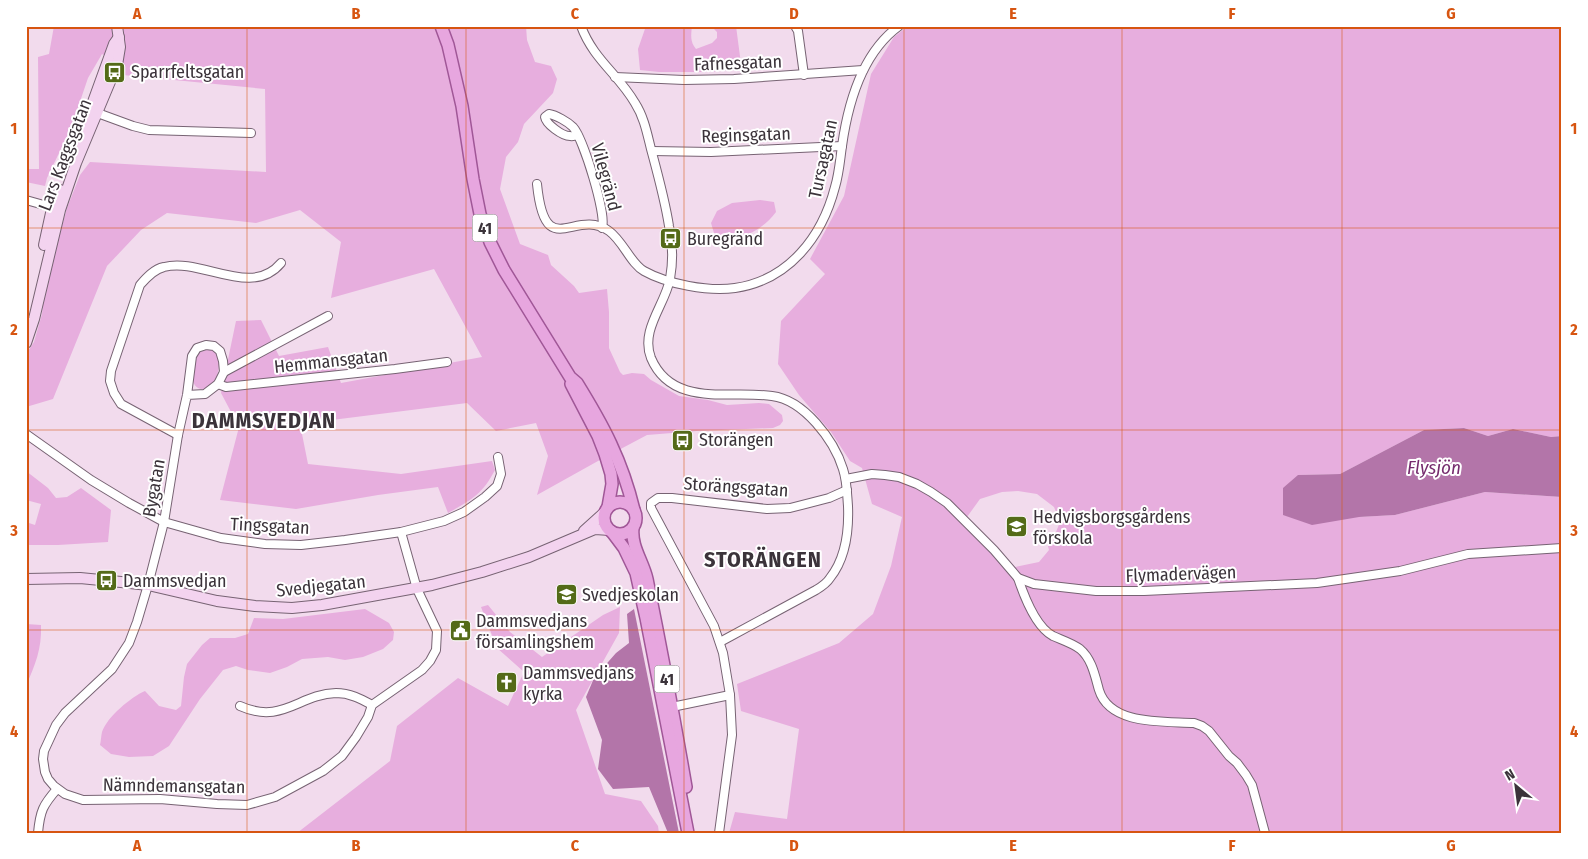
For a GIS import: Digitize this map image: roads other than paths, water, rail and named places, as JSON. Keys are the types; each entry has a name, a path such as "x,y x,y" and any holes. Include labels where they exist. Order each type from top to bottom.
{"main road":[{"name":"41","path":"433,26 450,59"},
{"name":"41","path":"441,26 448,45 462,106 480,214 490,242 504,270 570,377 577,383 606,432 623,470 636,519 633,528 633,542 645,569 688,833"},
{"name":"41","path":"570,377 571,387 598,436 611,474 612,484 604,522 624,548 636,574 694,833"},
{"path":"607,509 614,503 622,502 629,504 634,510"},
{"path":"611,531 623,534 633,528"}],"street":[{"name":"Lars Kaggsgatan","path":"26,325 56,209 94,111 114,44 119,37 118,26"},
{"path":"581,26 592,49 634,101 642,117 670,228 672,249 670,280 650,332 649,350 651,358 660,374 674,386 686,391 719,395 774,396 789,402 812,419 823,433 840,460 846,479 847,534 844,552 830,579 800,600 720,642 730,695 732,735 719,833"},
{"path":"795,26 798,31 804,75"},
{"name":"Tursagatan","path":"602,228 608,230 614,236 642,270 696,288 722,290 742,287 766,279 792,262 800,256 824,219 836,185 847,117 863,70 882,40 899,26"},
{"name":"Fafnesgatan","path":"615,77 726,80 863,70"},
{"path":"94,111 149,130 251,133"},
{"name":"Vilegränd","path":"578,135 588,159 597,191 602,214 602,228"},
{"name":"Reginsgatan","path":"652,151 711,152 842,146"},
{"path":"537,184 543,216 553,228 562,229 589,225 602,228"},
{"path":"26,200 56,209"},
{"name":"Lars Kaggsgatan","path":"26,343 34,319 56,209"},
{"path":"178,435 121,404 114,393 110,381 111,371 140,285 148,276 162,267 178,265 245,278 263,277 275,270 281,263"},
{"path":"187,395 205,394 218,384 224,372 328,316"},
{"name":"Bygatan","path":"148,585 164,522 178,435 187,395 192,356 197,348 206,345 214,346 220,351 224,372"},
{"name":"Hemmansgatan","path":"218,384 226,386 447,362"},
{"name":"Tingsgatan","path":"26,434 91,480 164,522 221,538 265,544 301,545 402,532 444,521 464,512 497,486 502,474 498,457"},
{"path":"846,479 872,474 898,477 917,484 947,503 994,550 1018,578 1024,596 1042,627 1051,635 1081,650 1091,664 1100,694 1106,703 1117,712 1132,718 1194,723 1209,731 1237,763 1252,785 1265,833"},
{"name":"Storängsgatan","path":"720,642 696,591 650,508 651,503 658,498 672,498 767,509 790,508 829,498 847,490"},
{"name":"Svedjegatan","path":"582,534 607,509"},
{"name":"Svedjegatan","path":"26,579 80,578 148,585 217,601 274,608 292,608 417,589 468,577 529,557 595,529 611,531"},
{"path":"240,706 252,712 268,713 292,707 319,695 336,693 350,694 372,705 422,670 436,650 437,631 417,589 402,532"},
{"name":"Flymadervägen","path":"1018,578 1034,584 1096,591 1144,591 1318,583 1400,571 1468,554 1558,549"},
{"path":"38,833 42,810 46,801 57,789 48,779 43,759 50,736 65,713 112,669 125,650 137,622 148,585"},
{"path":"667,708 730,695"},
{"name":"Nämndemansgatan","path":"57,789 83,800 160,798 247,805 275,797 323,771 342,756 368,717 372,705"}],"water":[{"name":"Flysjön","path":"1464,428 1488,436 1513,429 1551,437 1562,436 1562,497 1485,492 1395,515 1359,517 1312,525 1283,515 1283,488 1298,475 1340,474 1424,430"},
{"path":"634,609 679,833 668,833 649,787 613,789 598,769 602,740 586,697 594,678 616,653 629,643 627,614"}],"place":[{"name":"Sparrfeltsgatan","path":"115,72"},
{"name":"Buregränd","path":"671,239"},
{"name":"Storängen","path":"683,440"},
{"name":"Hedvigsborgsgårdens förskola","path":"1017,527"},
{"name":"Dammsvedjan","path":"107,581"},
{"name":"Svedjeskolan","path":"566,595"},
{"name":"Dammsvedjans församlingshem","path":"460,631"},
{"name":"Dammsvedjans kyrka","path":"507,683"}],"district":[{"name":"DAMMSVEDJAN","path":"264,420"},
{"name":"STORÄNGEN","path":"763,559"}]}
